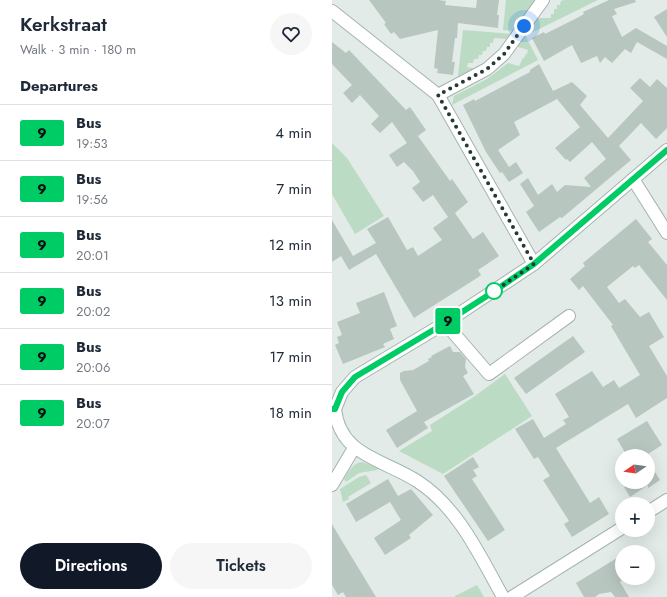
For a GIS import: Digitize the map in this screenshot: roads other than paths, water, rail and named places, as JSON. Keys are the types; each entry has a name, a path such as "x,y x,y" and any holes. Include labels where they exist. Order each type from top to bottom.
{"street":[{"path":"438,95 487,69 504,54 543,0"},
{"path":"332,11 438,95 534,264"},
{"path":"503,597 477,551 442,501 418,481 354,448 342,434 334,409 342,392 355,377 445,323 534,264 667,150"},
{"path":"633,179 667,233"},
{"path":"445,323 489,374 569,316"},
{"path":"332,485 354,448"},
{"path":"655,508 667,500"},
{"path":"512,597 615,532"}]}
